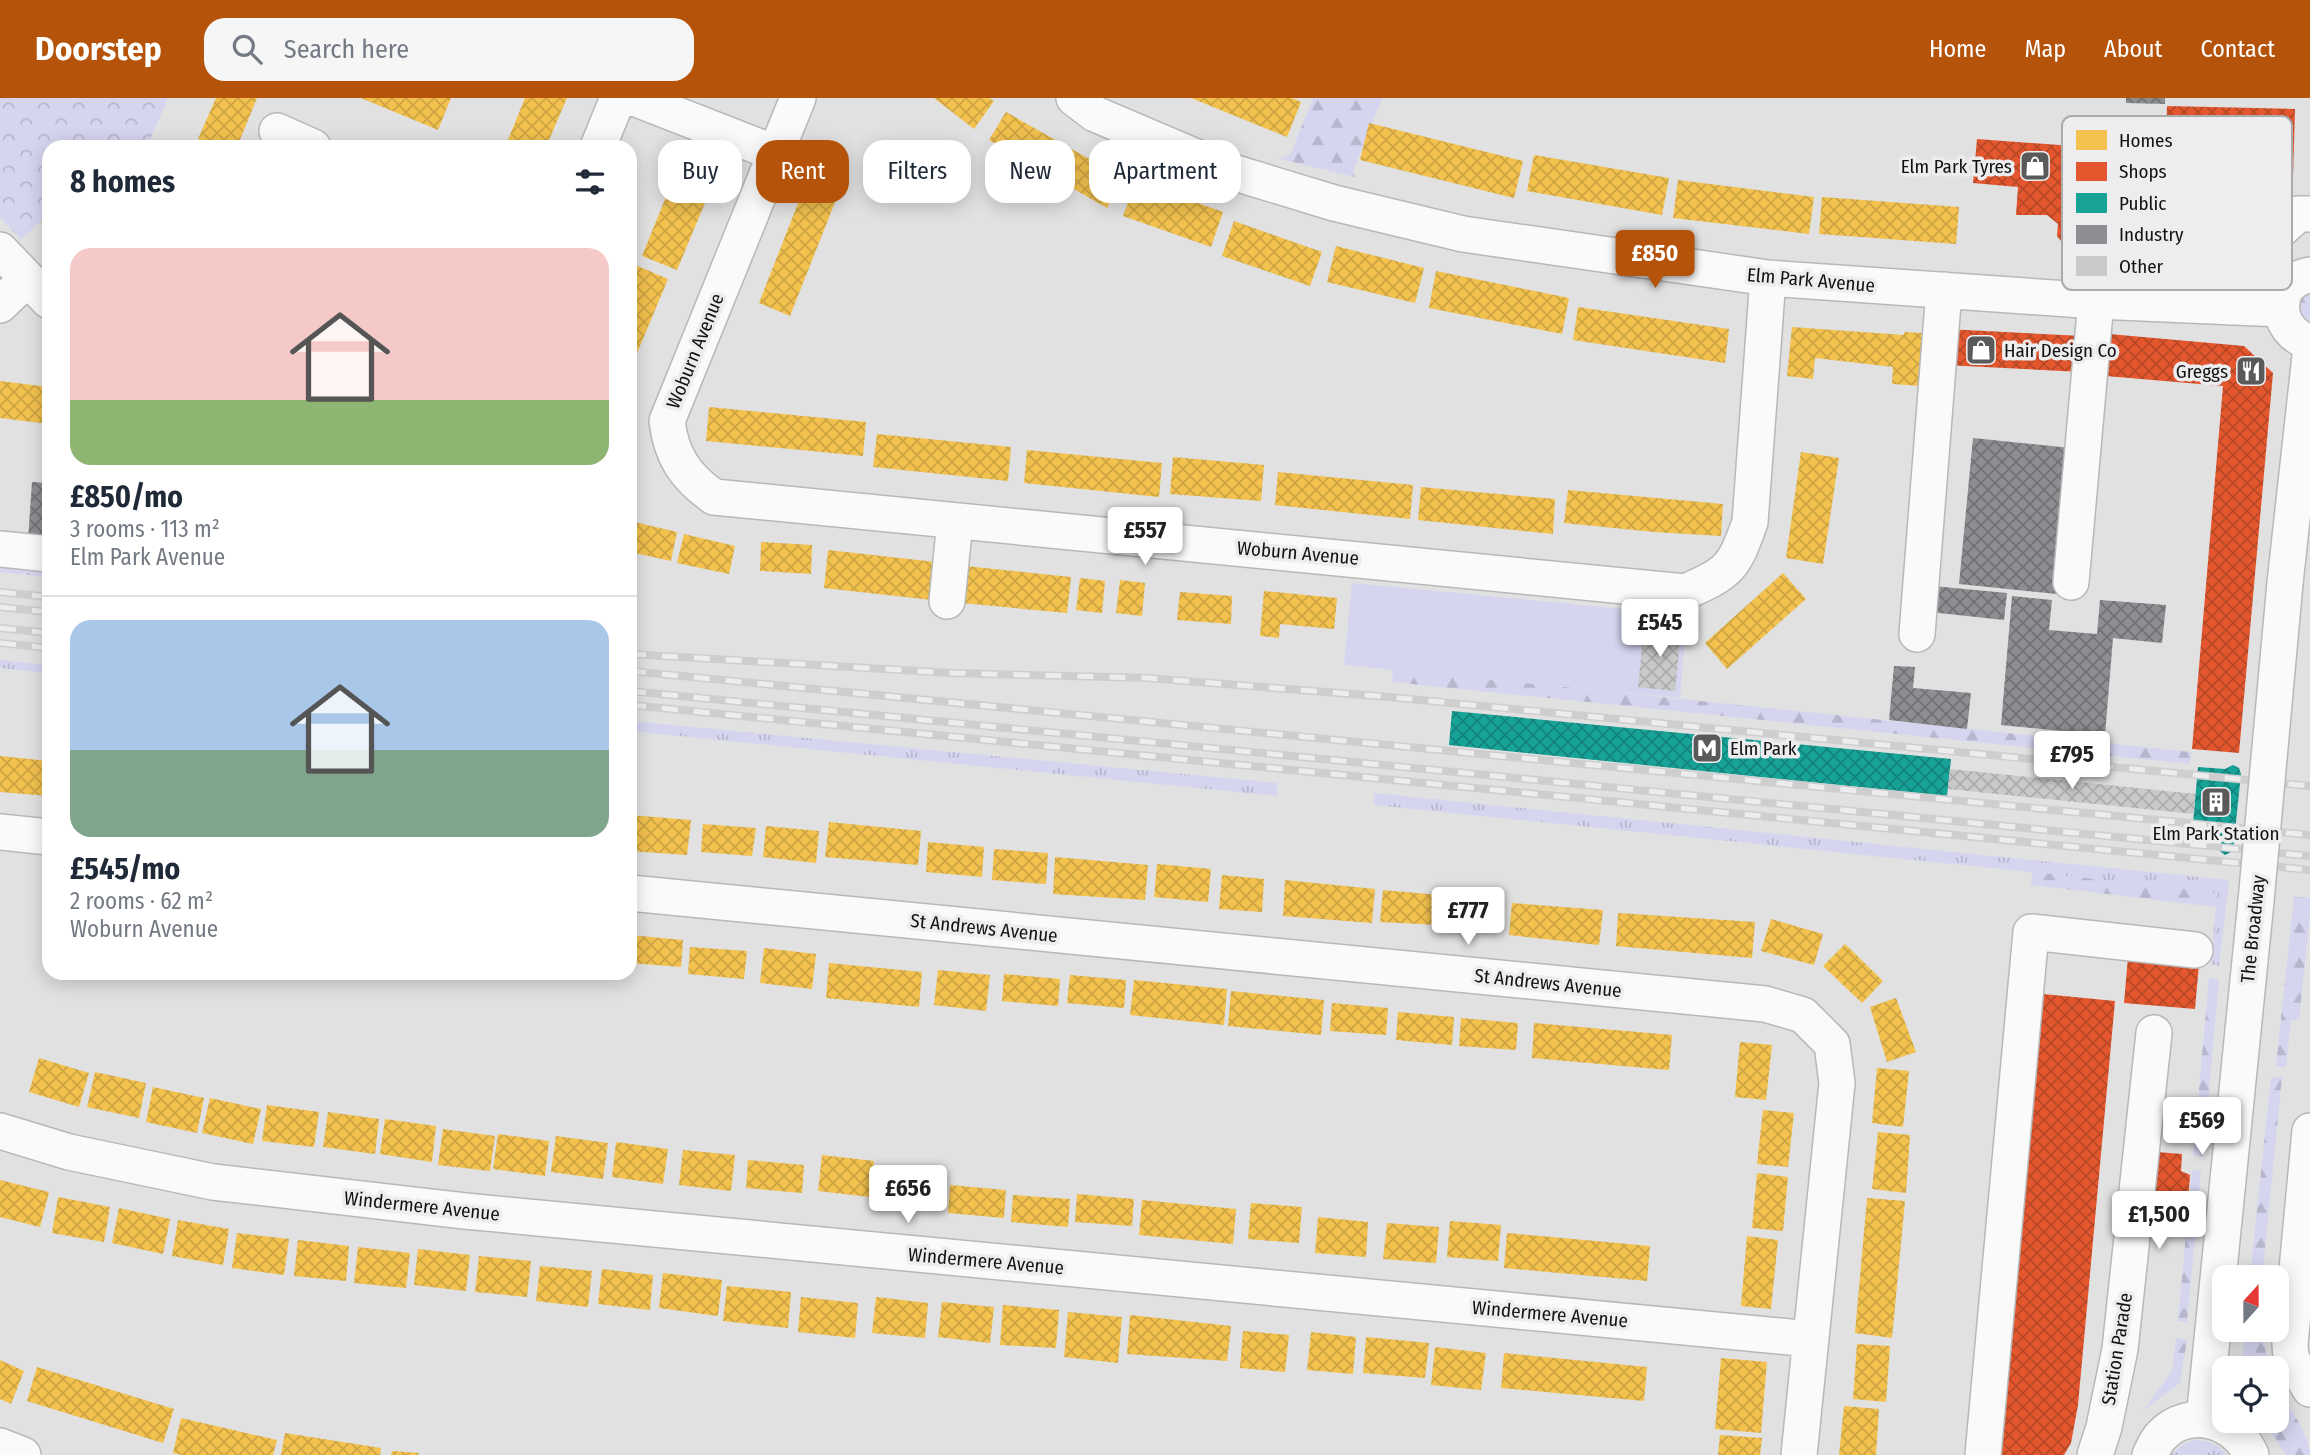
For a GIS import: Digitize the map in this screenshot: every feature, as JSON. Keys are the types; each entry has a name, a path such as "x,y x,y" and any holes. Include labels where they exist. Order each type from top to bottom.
{"street":[{"path":"601,140 618,98"},
{"path":"634,98 756,146"},
{"name":"Woburn Avenue","path":"780,140 798,98"},
{"name":"Elm Park Avenue","path":"1074,98 1095,114 1229,171 1334,203 1463,234 1768,278 2109,302 2281,309"},
{"path":"277,131 297,140"},
{"name":"Woburn Avenue","path":"756,200 667,421 675,456 692,479 714,496 955,522 1333,556 1685,592 1716,578 1738,557 1750,522 1768,278"},
{"path":"2292,219 2298,214 2310,214"},
{"path":"0,250 38,290 0,305"},
{"path":"2292,283 2310,275"},
{"path":"1917,634 1944,290"},
{"path":"2071,582 2111,290"},
{"path":"2228,307 2229,290"},
{"path":"2287,290 2281,309 2283,322 2290,332 2310,342"},
{"name":"The Broadway","path":"2204,1419 2285,583 2310,356"},
{"path":"947,601 955,522"},
{"path":"0,549 42,553"},
{"path":"0,832 42,836"},
{"name":"St Andrews Avenue","path":"637,894 1765,1004 1803,1014 1832,1044 1837,1083 1800,1455"},
{"path":"1983,1455 2031,932 2196,950"},
{"name":"Station Parade","path":"2095,1455 2104,1427 2120,1349 2154,1032"},
{"name":"Windermere Avenue","path":"0,1131 69,1152 214,1182 425,1207 1811,1339"},
{"path":"2310,1131 2290,1344 2291,1359 2310,1389"},
{"path":"2150,1455 2161,1436 2180,1423 2204,1419 2220,1423 2235,1432 2251,1455"},
{"path":"0,1446 23,1455"}],"green space":[{"path":"0,98 168,98 150,140 42,140 42,220 21,240 0,217"},
{"path":"1313,98 1382,98 1353,171 1355,177 1276,158 1291,153"},
{"path":"2310,293 2310,329 2296,307 2302,297"},
{"path":"0,558 42,562 42,576 0,572"},
{"path":"1352,583 1687,615 1680,698 1344,665"},
{"path":"0,660 42,664 42,672 0,668"},
{"path":"1393,669 2191,752 2190,764 1392,682"},
{"path":"637,722 1277,783 1277,796 637,732"},
{"path":"1374,793 2229,880 2219,966 2211,964 2217,893 1374,805"},
{"path":"2032,872 2218,893 2216,907 2031,885"},
{"path":"2294,897 2310,898 2310,914 2299,1020 2291,1020 2286,1067 2276,1066"},
{"path":"2209,978 2219,979 2203,1156 2193,1155"},
{"path":"2271,1077 2282,1077 2263,1265 2251,1265"},
{"path":"2192,1170 2201,1171 2187,1322 2178,1321"},
{"path":"2176,1338 2187,1340 2180,1383 2143,1411 2172,1371"},
{"path":"2244,1342 2264,1342 2267,1356 2243,1356"},
{"path":"2289,1407 2306,1439 2310,1455 2286,1455 2272,1433 2289,1433"},
{"path":"2194,1440 2212,1443 2227,1455 2171,1455 2183,1444"}],"building: Homes":[{"path":"216,98 257,98 240,140 198,139"},
{"path":"361,98 451,98 438,130"},
{"path":"525,98 567,98 549,140 508,140"},
{"path":"934,98 989,98 994,101 974,129"},
{"path":"1191,98 1292,98 1301,102 1287,137"},
{"path":"1006,112 1056,140 989,140"},
{"path":"1369,123 1523,161 1514,198 1360,160"},
{"path":"1075,151 1089,159 1089,198 1075,190"},
{"path":"1534,155 1669,178 1662,215 1527,191"},
{"path":"1678,180 1814,197 1809,234 1673,218"},
{"path":"1822,197 1959,207 1956,244 1819,234"},
{"path":"664,203 705,203 677,270 642,256"},
{"path":"798,203 835,203 790,316 759,303"},
{"path":"1128,203 1198,203 1223,212 1211,247 1123,216"},
{"path":"1234,221 1322,252 1310,286 1222,256"},
{"path":"1336,246 1424,268 1415,303 1327,282"},
{"path":"637,266 668,279 637,353"},
{"path":"1436,271 1569,298 1562,334 1429,308"},
{"path":"1578,307 1729,329 1725,363 1573,340"},
{"path":"1792,327 1904,335 1904,332 1924,333 1920,386 1892,384 1893,367 1815,358 1813,379 1787,376"},
{"path":"0,381 42,386 42,423 0,418"},
{"path":"709,407 866,422 863,456 706,441"},
{"path":"877,434 1011,447 1008,481 873,467"},
{"path":"1027,450 1162,463 1159,497 1024,483"},
{"path":"1801,452 1839,458 1823,564 1786,558"},
{"path":"1173,457 1264,465 1261,501 1170,494"},
{"path":"1278,472 1413,485 1410,519 1275,505"},
{"path":"1421,487 1555,499 1553,534 1418,520"},
{"path":"1568,490 1723,504 1721,536 1564,523"},
{"path":"637,523 677,532 671,561 637,554"},
{"path":"684,534 735,546 729,574 677,563"},
{"path":"761,542 812,545 811,574 760,571"},
{"path":"828,550 945,563 941,601 824,588"},
{"path":"956,565 1071,577 1067,613 951,602"},
{"path":"1783,573 1806,599 1727,669 1705,643"},
{"path":"1080,578 1105,581 1102,613 1076,610"},
{"path":"1120,580 1145,583 1142,616 1116,613"},
{"path":"1264,591 1337,598 1334,629 1280,624 1279,638 1260,636"},
{"path":"1180,592 1232,596 1231,624 1177,620"},
{"path":"0,756 42,760 42,795 0,792"},
{"path":"637,816 691,820 687,855 637,851"},
{"path":"829,822 921,831 918,865 825,857"},
{"path":"703,824 756,828 752,856 701,852"},
{"path":"766,826 819,831 816,863 763,857"},
{"path":"928,842 984,847 982,877 926,872"},
{"path":"994,849 1048,853 1046,884 992,880"},
{"path":"1055,857 1148,865 1145,900 1053,894"},
{"path":"1157,864 1211,869 1208,902 1154,897"},
{"path":"1222,875 1264,879 1262,912 1219,909"},
{"path":"1285,880 1375,889 1372,923 1283,916"},
{"path":"1383,890 1440,895 1438,925 1380,922"},
{"path":"1447,895 1504,900 1501,930 1446,926"},
{"path":"1512,903 1603,910 1599,945 1509,935"},
{"path":"1618,913 1755,922 1752,958 1616,946"},
{"path":"1771,919 1823,934 1814,965 1761,951"},
{"path":"637,936 683,940 681,967 637,964"},
{"path":"1845,944 1883,981 1862,1003 1823,966"},
{"path":"690,947 747,951 744,979 688,974"},
{"path":"764,948 816,954 812,989 760,983"},
{"path":"829,963 922,972 919,1007 826,998"},
{"path":"938,970 990,975 986,1011 934,1005"},
{"path":"1004,974 1060,979 1058,1006 1002,1001"},
{"path":"1070,975 1126,980 1124,1008 1067,1003"},
{"path":"1134,980 1227,989 1224,1025 1130,1015"},
{"path":"1231,991 1324,1000 1321,1035 1228,1026"},
{"path":"1896,998 1916,1052 1887,1062 1870,1007"},
{"path":"1332,1003 1388,1008 1386,1035 1330,1031"},
{"path":"1398,1012 1454,1017 1452,1045 1396,1040"},
{"path":"1461,1018 1518,1023 1516,1050 1459,1046"},
{"path":"1534,1023 1672,1035 1669,1070 1532,1058"},
{"path":"1740,1042 1772,1045 1766,1100 1735,1097"},
{"path":"39,1058 89,1073 79,1107 29,1092"},
{"path":"1877,1068 1909,1071 1903,1127 1872,1123"},
{"path":"95,1072 146,1083 139,1118 87,1107"},
{"path":"153,1087 204,1098 197,1133 146,1122"},
{"path":"210,1098 261,1109 253,1144 202,1133"},
{"path":"267,1105 319,1112 314,1147 262,1141"},
{"path":"1763,1110 1794,1113 1788,1167 1757,1164"},
{"path":"328,1112 379,1119 375,1154 323,1147"},
{"path":"385,1119 436,1126 432,1162 380,1154"},
{"path":"443,1129 495,1136 490,1171 438,1165"},
{"path":"1878,1132 1910,1135 1906,1193 1872,1189"},
{"path":"498,1134 549,1141 545,1176 493,1169"},
{"path":"556,1136 608,1143 603,1179 551,1172"},
{"path":"616,1142 668,1149 663,1184 612,1177"},
{"path":"683,1150 735,1155 731,1191 679,1185"},
{"path":"822,1155 874,1161 870,1197 818,1191"},
{"path":"748,1160 804,1165 802,1193 746,1188"},
{"path":"1757,1173 1788,1177 1783,1231 1752,1228"},
{"path":"887,1177 943,1181 941,1209 885,1205"},
{"path":"0,1180 49,1192 40,1227 0,1217"},
{"path":"950,1185 1006,1190 1004,1218 948,1213"},
{"path":"1077,1194 1134,1199 1132,1226 1075,1222"},
{"path":"1013,1195 1070,1199 1068,1227 1011,1222"},
{"path":"58,1197 110,1207 104,1242 52,1233"},
{"path":"1867,1198 1905,1201 1892,1338 1855,1333"},
{"path":"1142,1200 1236,1209 1233,1244 1139,1235"},
{"path":"1251,1203 1302,1207 1299,1243 1248,1239"},
{"path":"119,1208 170,1219 163,1254 112,1243"},
{"path":"1318,1217 1368,1222 1366,1257 1315,1253"},
{"path":"178,1220 229,1229 223,1265 172,1256"},
{"path":"1450,1221 1501,1225 1498,1261 1447,1257"},
{"path":"1387,1223 1439,1227 1436,1263 1383,1259"},
{"path":"237,1233 289,1239 284,1275 232,1268"},
{"path":"1507,1233 1650,1246 1647,1281 1504,1268"},
{"path":"1747,1236 1778,1240 1771,1309 1741,1306"},
{"path":"298,1240 349,1246 346,1281 294,1276"},
{"path":"358,1247 410,1253 406,1288 354,1283"},
{"path":"418,1249 470,1255 466,1291 414,1285"},
{"path":"479,1256 531,1261 527,1297 475,1292"},
{"path":"540,1266 592,1271 588,1307 536,1301"},
{"path":"602,1269 653,1275 650,1310 598,1304"},
{"path":"663,1273 722,1280 718,1316 659,1308"},
{"path":"727,1286 791,1292 788,1328 723,1321"},
{"path":"801,1297 858,1303 855,1338 798,1332"},
{"path":"876,1297 928,1303 925,1338 872,1333"},
{"path":"942,1302 994,1307 990,1343 938,1337"},
{"path":"1003,1305 1059,1310 1056,1348 1000,1345"},
{"path":"1068,1312 1122,1317 1118,1363 1064,1357"},
{"path":"1130,1315 1231,1326 1227,1361 1127,1354"},
{"path":"1243,1331 1289,1335 1285,1372 1240,1368"},
{"path":"1311,1332 1356,1337 1353,1374 1307,1370"},
{"path":"1366,1337 1429,1343 1425,1378 1363,1373"},
{"path":"1857,1344 1890,1346 1886,1402 1853,1399"},
{"path":"1435,1347 1486,1353 1481,1390 1431,1385"},
{"path":"1504,1353 1647,1367 1644,1401 1501,1388"},
{"path":"1721,1358 1767,1362 1761,1433 1715,1429"},
{"path":"0,1360 24,1371 11,1404 0,1399"},
{"path":"37,1367 174,1409 163,1443 27,1401"},
{"path":"1844,1406 1879,1409 1876,1455 1839,1455"},
{"path":"181,1418 277,1440 273,1455 173,1453"},
{"path":"285,1433 381,1448 380,1455 281,1455"},
{"path":"1720,1435 1762,1438 1760,1455 1718,1455"},
{"path":"392,1451 419,1453 391,1455"}],"building: Shops":[{"path":"2167,106 2295,109 2293,177 2292,116 2167,116"},
{"path":"1977,139 2062,145 2062,242 2057,236 2058,224 2047,215 2016,215 2018,187 1973,183"},
{"path":"1946,329 2083,336 2082,372 1945,365"},
{"path":"2098,333 2244,346 2273,373 2239,753 2192,749 2223,386 2094,375"},
{"path":"2128,957 2199,964 2195,1009 2124,1003"},
{"path":"2033,993 2115,1001 2078,1405 2071,1443 2064,1455 1989,1455"},
{"path":"2157,1152 2182,1154 2181,1171 2190,1175 2188,1200 2154,1197"}],"building: Public":[{"path":"1452,711 1951,759 1947,796 1449,745"},
{"name":"Elm Park Station","path":"2233,765 2239,768 2241,774 2233,851 2225,855 2217,849 2191,846 2198,767 2225,769"}],"building: Industry":[{"path":"2126,98 2165,98 2165,104 2126,103"},
{"path":"1973,438 2071,448 2057,594 1959,584"},
{"path":"32,482 42,483 42,541 28,540"},
{"path":"1933,586 2007,593 2004,620 1930,612"},
{"path":"2012,596 2052,600 2049,630 2097,634 2100,600 2166,605 2162,643 2113,638 2105,735 2001,725"},
{"path":"1894,666 1915,667 1913,688 1971,693 1967,729 1889,720"}],"building: Other":[{"path":"1644,627 1681,631 1675,691 1638,687"},
{"path":"1950,769 2195,794 2194,814 1948,789"}],"railway":[{"path":"0,592 42,596"},
{"path":"0,607 42,611"},
{"path":"0,628 42,632"},
{"path":"0,643 42,647"},
{"path":"637,654 952,673 1148,678 1389,697 2310,786"},
{"path":"637,672 2310,835"},
{"path":"637,692 2310,856"},
{"path":"637,706 2310,870"}],"place":[{"name":"Elm Park Tyres","path":"2035,166"},
{"name":"Hair Design Co","path":"1981,350"},
{"name":"Greggs","path":"2251,371"},
{"name":"Elm Park","path":"1707,748"},
{"name":"Elm Park Station","path":"2216,802"}]}
